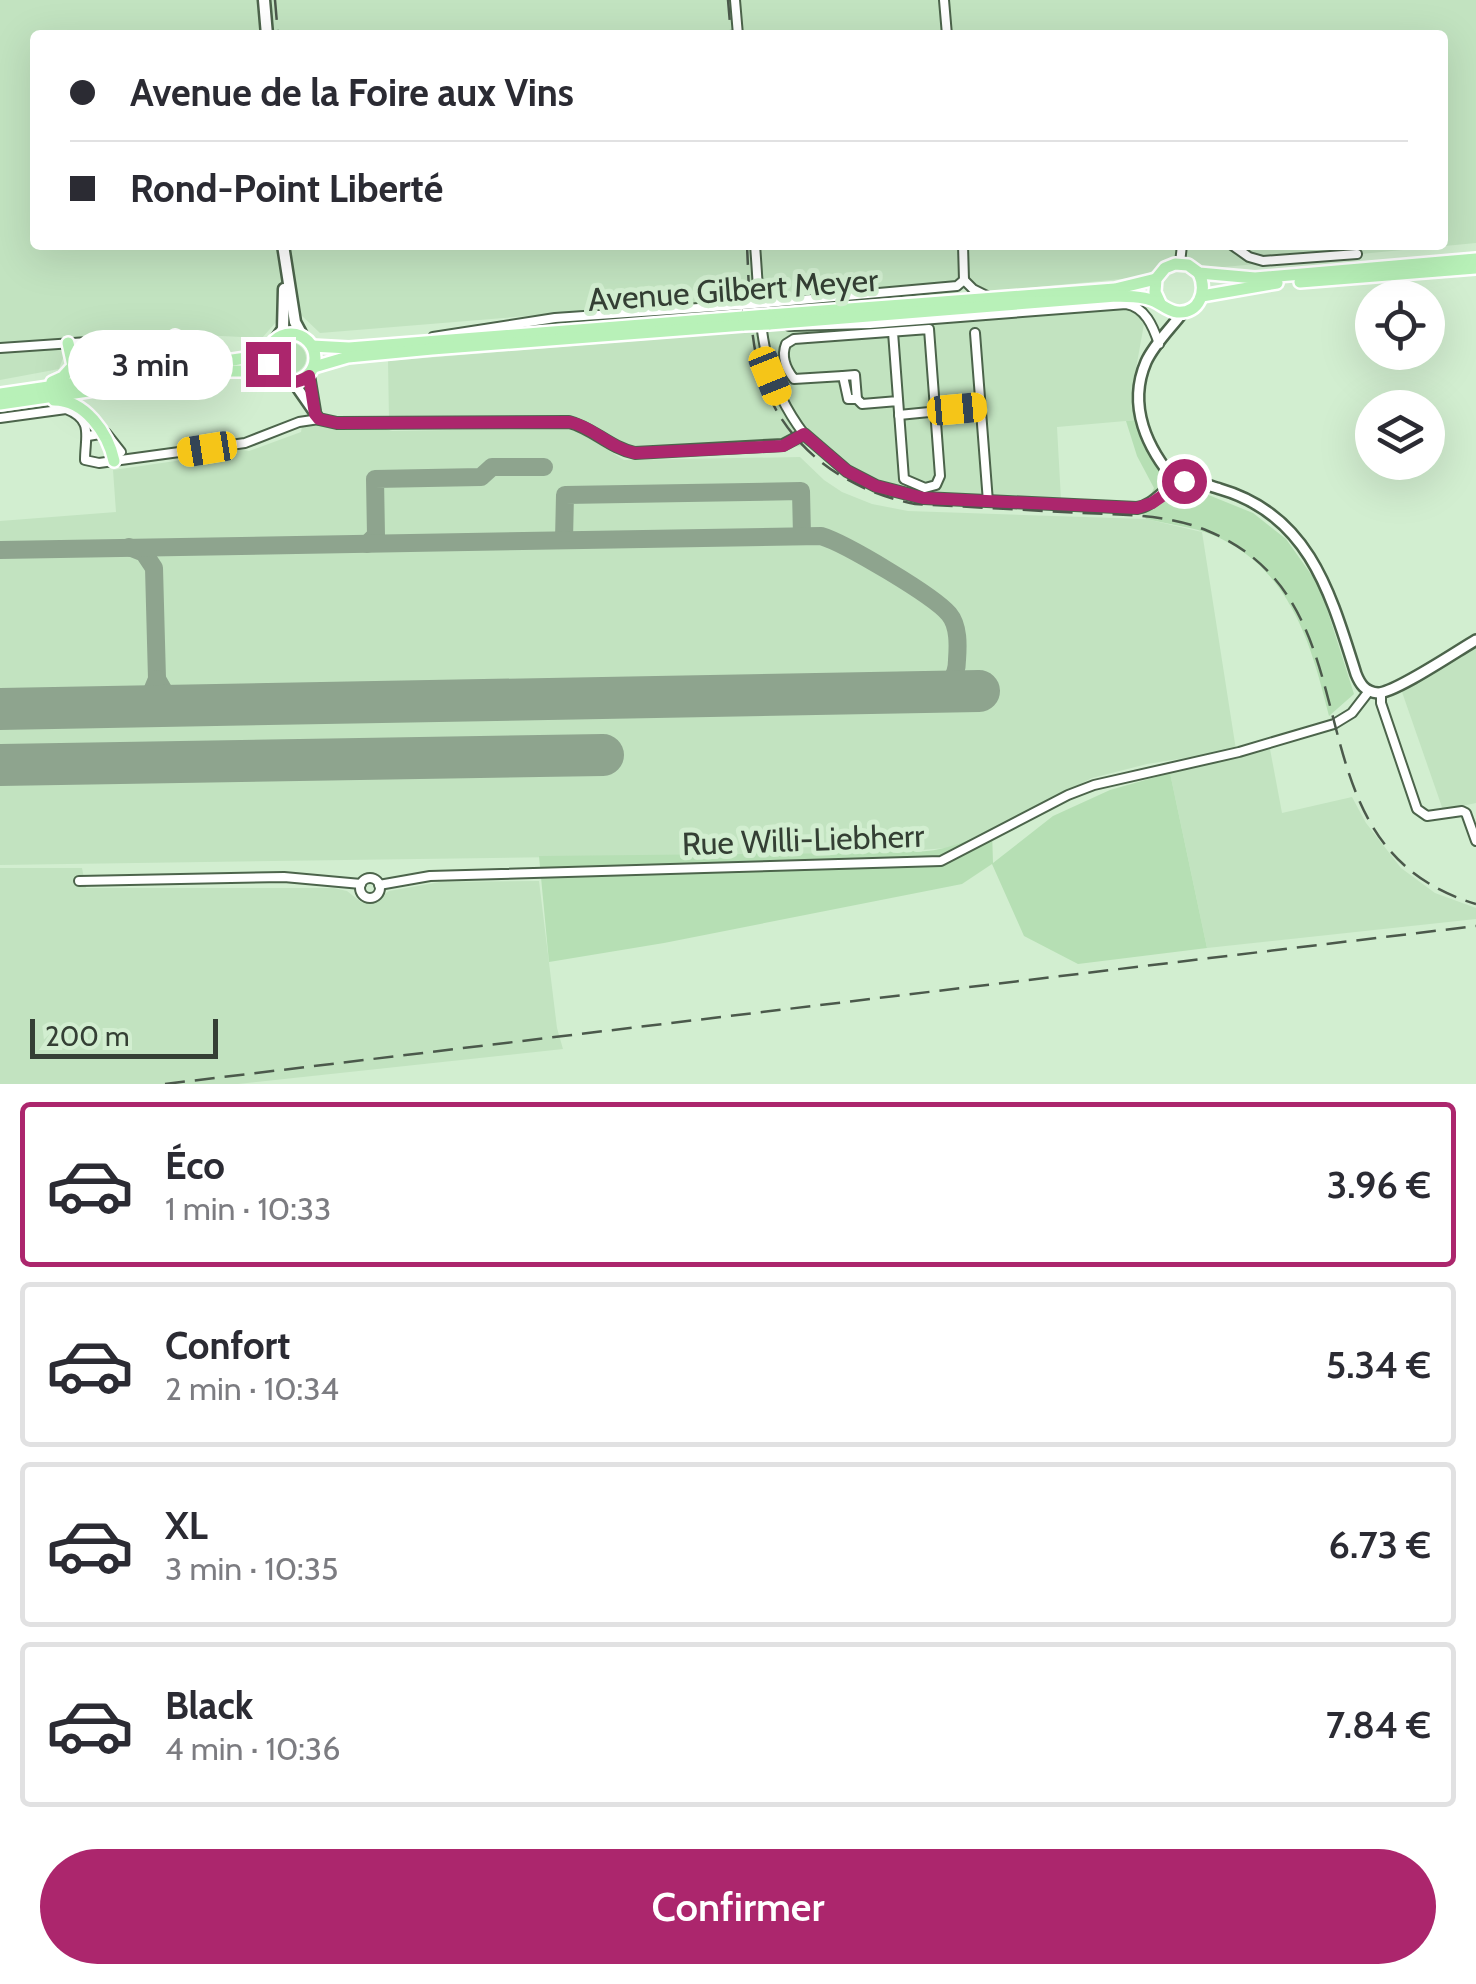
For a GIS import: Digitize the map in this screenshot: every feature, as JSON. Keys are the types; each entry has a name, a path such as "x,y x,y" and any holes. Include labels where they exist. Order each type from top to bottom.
{"main road":[{"path":"264,0 267,30"},
{"path":"270,371 272,346 284,323 283,250"},
{"path":"0,404 232,370 270,371 280,380 294,383 312,371 308,342 295,322 284,258"},
{"path":"1180,263 1198,273 1255,278 1476,259"},
{"name":"Avenue Gilbert Meyer","path":"308,342 349,348 1115,288 1156,279 1166,268 1180,263"},
{"path":"1202,296 1276,284 1476,268"},
{"path":"1184,312 1202,296 1203,284 1198,273"},
{"path":"1156,279 1155,292 1164,306"},
{"name":"Avenue Gilbert Meyer","path":"769,314 1116,296 1184,312"},
{"name":"Avenue Gilbert Meyer","path":"312,371 348,357 743,316"},
{"path":"0,394 255,356 288,334 308,342"},
{"path":"175,336 214,356 231,360"},
{"path":"35,389 69,372 73,355 68,343"},
{"path":"25,400 67,400 80,406 109,443 115,458"}],"street":[{"path":"734,0 737,30"},
{"path":"944,0 946,30"},
{"path":"755,250 764,356 778,395 804,434 847,471 876,486 923,498 1137,508 1152,503 1177,483 1191,480 1232,493 1268,512 1302,546 1330,591 1356,674 1361,686 1369,691 1381,693 1476,640"},
{"path":"962,250 964,280 973,290 991,298"},
{"path":"1180,263 1181,250"},
{"path":"1239,250 1263,261 1358,254"},
{"path":"409,342 555,318 769,314 957,286 964,280"},
{"name":"Avenue Gilbert Meyer","path":"769,314 797,328 1136,305 1146,316 1158,344"},
{"path":"1164,306 1170,328"},
{"path":"1177,483 1149,446 1139,397 1147,358 1184,312"},
{"path":"975,333 992,314"},
{"path":"957,317 975,333 988,502"},
{"path":"892,332 906,321"},
{"path":"870,324 892,332"},
{"path":"892,332 898,401 904,479 924,488 936,485 940,476 929,329 794,339 783,352 794,379 855,374 857,399 862,404 898,401"},
{"path":"0,348 175,336"},
{"path":"312,371 315,413"},
{"path":"294,383 315,413 337,423 570,422 615,448 635,453 783,446 804,434"},
{"path":"899,415 980,407"},
{"path":"0,418 66,409 86,422 85,460 245,443 315,413"},
{"path":"299,422 315,413"},
{"path":"88,436 102,434"},
{"name":"Rue Willi-Liebherr","path":"79,881 284,877 361,884 368,878 379,885 430,876 941,862 1094,784 1238,752 1334,724 1352,713 1369,691"},
{"path":"1381,693 1417,808 1426,816 1466,813 1476,841"},
{"name":"Rue Willi-Liebherr","path":"361,884 361,892 369,897 377,894 379,885"}],"shaded area":[{"path":"0,0 1476,0 1476,243 1448,246 1448,30 30,30 30,250 1402,250 1203,269 1185,258 1171,260 1142,277 983,292 962,277 954,281 320,333 300,314 277,321 262,338 181,334 69,342 59,369 0,380"},
{"path":"1114,306 1134,308 1144,324 1132,391 1137,420 1057,427 1061,500 924,495 876,481 818,446 640,450 619,447 576,420 389,420 388,361"},
{"path":"291,343 302,347 306,358 302,369 291,373 280,369 276,358 280,347"},
{"path":"1137,420 1146,449 1164,477 1253,513 1286,539 1320,587 1354,694 1329,716 1305,635 1279,588 1261,567 1213,535 1146,519 1137,503 1149,498 1154,488 1137,456 1126,421"},
{"path":"302,426 376,426 392,431 573,428 624,460 800,457 842,492 872,504 908,511 1146,519 1202,532 1236,750 1147,764 1092,778 992,830 947,848 0,865 0,521 116,512 113,470 237,449 249,451 301,432"},
{"path":"1476,648 1476,803 1443,810 1402,692"},
{"path":"1270,749 1282,813 1352,797 1366,823 1401,868 1435,893 1476,908 1476,919 1207,948 1170,773"},
{"path":"1170,773 1207,948 1078,964 1024,936 992,864 962,884 549,962 539,856 832,853 900,848 923,851 947,847 992,830 993,863 1053,816 1110,790"},
{"path":"0,868 82,868 86,888 334,888 370,904 389,891 440,882 539,881 563,1049 238,1084 0,1084"}],"taxiway":[{"path":"367,544 376,535 375,479 481,477 492,467 544,467"},
{"path":"564,540 565,495 801,491 802,536"},
{"path":"0,550 821,536 888,571 949,614 957,636 955,672 946,685 929,693"},
{"path":"129,547 144,553 154,568 157,679 150,696 131,707"},
{"path":"157,679 169,700 185,706"}],"runway":[{"path":"0,709 979,691"},
{"path":"0,765 603,755"}],"railway":[{"path":"275,0 278,30"},
{"path":"728,0 731,30"},
{"path":"747,250 751,323 759,369 769,395 798,441 839,475 888,497 915,504 1177,521 1208,531 1263,566 1297,612 1319,666 1351,779 1375,831 1415,874 1476,904"},
{"path":"165,1084 1476,926"}],"route":[{"path":"268,364 280,380 294,383 309,376 315,414 319,419 337,423 570,422 615,448 635,453 783,446 804,434 847,471 876,486 923,498 1137,508 1152,503 1184,481"}]}
